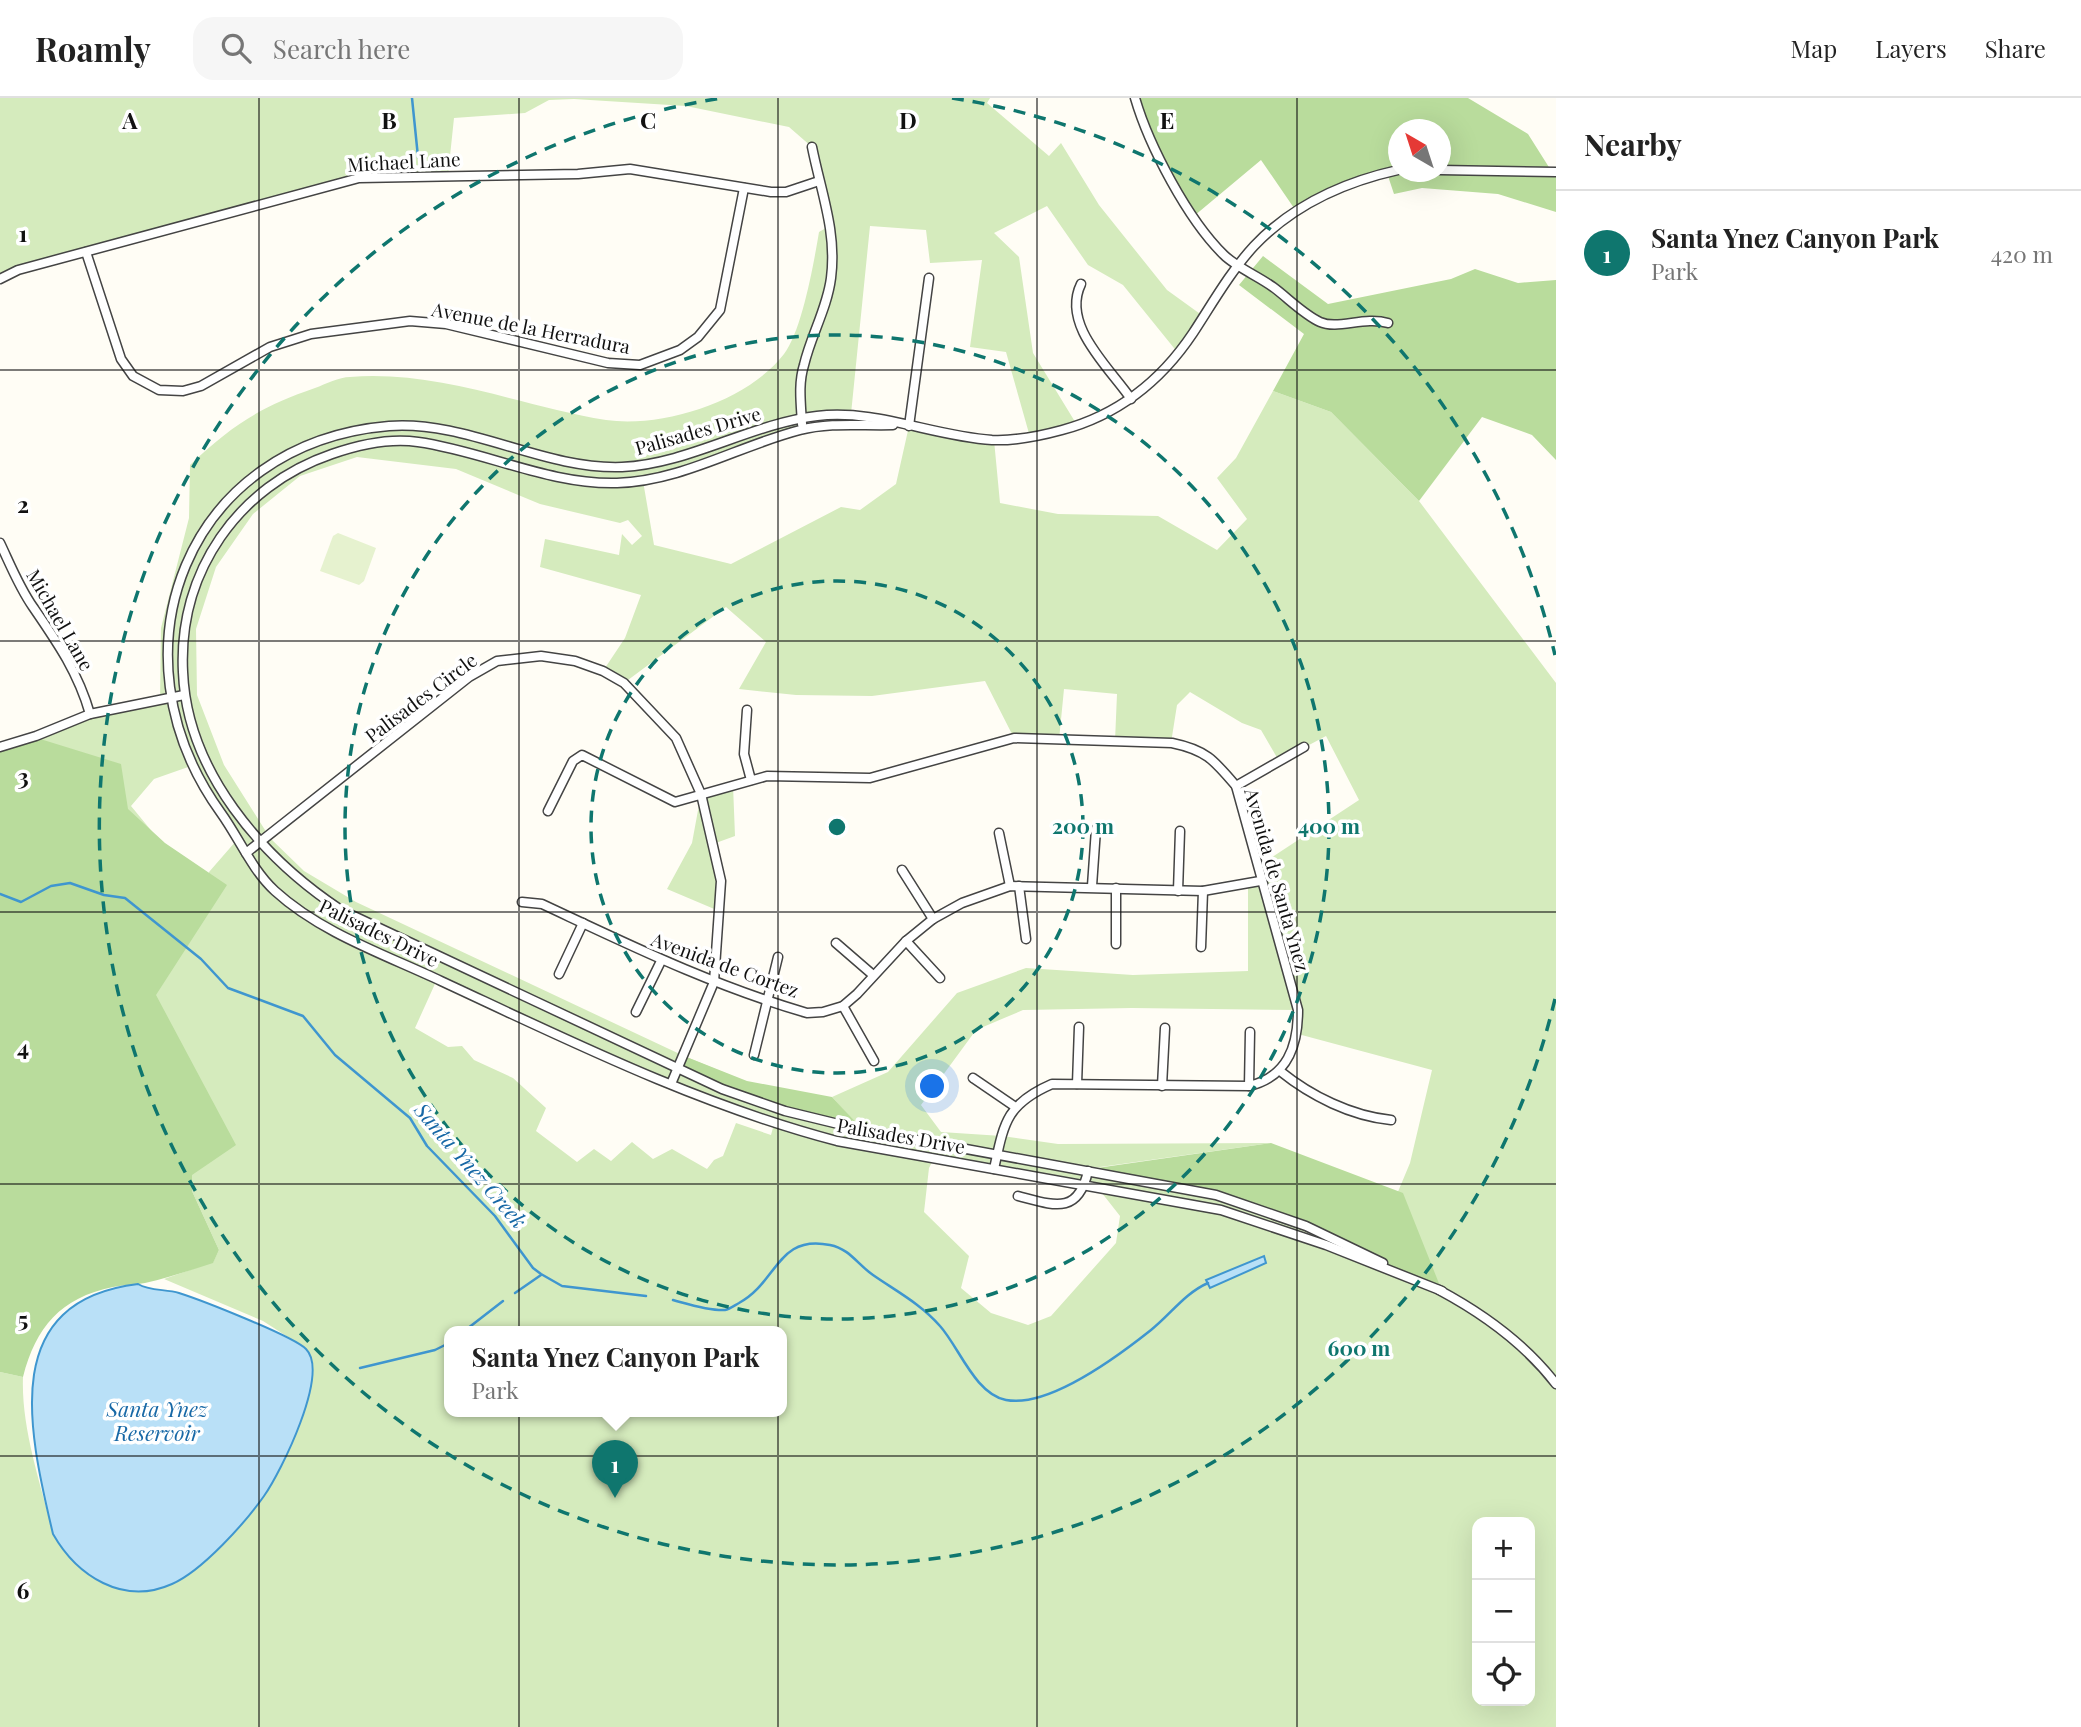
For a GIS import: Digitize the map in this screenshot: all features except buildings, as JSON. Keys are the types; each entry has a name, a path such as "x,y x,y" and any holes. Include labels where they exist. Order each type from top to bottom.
{"street":[{"path":"1135,98 1145,131 1205,234 1226,258 1320,322 1338,324 1373,318 1388,323"},
{"path":"803,429 800,404 803,366 828,299 831,277 831,225 812,147"},
{"name":"Michael Lane","path":"0,279 19,270 359,178 578,174 631,169 744,188 786,192 820,181"},
{"path":"1451,170 1556,172"},
{"name":"Palisades Drive","path":"1388,172 1364,178 1296,211 1273,228 1238,264 1190,338 1131,399 1090,421 1030,438 994,440 852,414 802,418 681,456 627,467 579,464 436,429 406,426 341,434 302,447 282,457 229,501 192,551 177,588 169,623 166,659 170,699 180,741 216,807 272,888 312,919 505,1011 671,1084 780,1126 837,1141 1221,1210 1326,1245 1442,1291"},
{"name":"Avenue de la Herradura","path":"86,252 121,359 133,376 159,390 184,391 201,386 271,347 311,334 410,321 446,324 608,363 640,365 680,350 698,337 720,310 744,188"},
{"path":"906,425 929,278"},
{"path":"1081,284 1074,305 1083,332 1131,399"},
{"name":"Palisades Drive","path":"906,425 803,429 662,478 615,483 569,479 415,441 359,446 322,457 264,489 216,541 201,568 186,620 182,647 184,695 205,757 232,805 261,842 294,876 341,910 722,1089 785,1111 863,1130 1199,1191 1306,1226 1442,1291 1480,1314 1511,1339 1556,1384"},
{"name":"Michael Lane","path":"0,543 32,606 61,645 75,672 90,713"},
{"name":"Palisades Circle","path":"246,853 469,677 497,661 541,656 575,661 603,671 625,683 676,738 701,794 721,881 714,982 671,1084"},
{"path":"0,747 36,736 90,713 184,695"},
{"path":"747,710 744,754 751,780"},
{"name":"Avenida de Santa Ynez","path":"548,811 573,761 582,755 675,802 767,776 870,778 1014,738 1171,743 1196,748 1214,761 1236,786 1260,881 1298,1010 1298,1034 1280,1071"},
{"path":"1236,786 1304,747"},
{"path":"1092,886 1096,829"},
{"path":"1178,891 1180,831"},
{"path":"999,833 1015,886 1026,939"},
{"path":"902,870 933,919"},
{"path":"874,1061 843,1006 906,941 933,919 962,903 1015,886 1203,891 1260,881"},
{"path":"1116,888 1116,944"},
{"path":"1201,947 1203,891"},
{"name":"Avenida de Cortez","path":"522,902 542,904 661,961 770,1002 807,1013 843,1006"},
{"path":"559,974 583,923"},
{"path":"906,941 940,978"},
{"path":"836,943 873,975"},
{"path":"754,1055 770,1002 778,957"},
{"path":"636,1012 661,961"},
{"path":"1077,1084 1079,1027"},
{"path":"1162,1086 1165,1028"},
{"path":"1249,1086 1250,1032"},
{"path":"994,1169 1005,1121 1014,1107 1027,1094 1052,1084 1249,1086 1264,1082 1280,1071 1306,1092 1371,1118 1391,1120"},
{"path":"973,1078 1014,1107"},
{"path":"780,1126 785,1111"},
{"path":"1018,1196 1059,1206 1069,1204 1084,1186 1088,1171"}],"green space":[{"path":"0,98 990,98 987,103 1049,156 1061,143 1099,205 1167,290 1203,316 1178,353 1123,285 1088,265 1047,206 994,233 1019,257 1033,353 1077,425 1030,437 1006,352 970,347 982,260 930,263 926,230 870,226 851,414 803,418 803,429 643,481 654,545 731,564 841,507 860,510 896,484 909,426 994,440 1000,503 1058,514 1158,516 1217,550 1247,519 1217,478 1236,458 1273,391 1331,412 1419,501 1556,683 1556,1727 0,1727 0,1372 23,1377 28,1436 53,1534 278,1467 310,1393 305,1348 263,1321 164,1279 213,1262 219,1250 192,1191 192,1175 127,1077 37,739 91,716 160,701 161,628 189,518 190,465 234,428 278,402 337,379 350,377 383,376 447,384 606,420 653,420 703,408 749,385 768,371 784,354 802,313 819,232 831,225 812,147 789,127 686,106 549,100 525,113 454,118 448,175 359,178 0,279","holes":["357,457 456,469 540,504 620,523 628,520 642,536 632,545 622,534 619,555 545,539 540,567 641,595 625,638 603,671 624,683 726,607 766,642 739,689 796,695 872,696 985,681 1014,738 1059,740 1064,689 1117,694 1115,741 1171,743 1177,705 1190,692 1242,723 1261,730 1279,761 1326,736 1359,800 1257,867 1260,881 1248,883 1248,971 1133,975 1026,968 957,993 888,1072 832,1097 861,1129 684,1056 356,902 304,871 270,838 224,765 197,695 196,629 216,567 253,514 300,476","191,766 236,841 209,872 206,897 131,806 154,779","439,975 688,1092 774,1124 771,1135 736,1123 723,1156 714,1160 707,1169 672,1149 653,1159 632,1142 611,1161 594,1149 577,1162 536,1131 546,1108 513,1078 474,1060 462,1046 448,1047 415,1028","1023,1010 1297,1010 1298,1034 1432,1070 1410,1163 1374,1249 1441,1291 1362,1253 1238,1202 1086,1169 1271,1143 1058,1144 1002,1136 941,1132 921,1105 976,1030","934,1158 1098,1188 1120,1216 1116,1243 1051,1316 1028,1325 991,1313 961,1288 969,1256 924,1212 929,1168"]},
{"path":"1135,98 1468,98 1528,134 1552,172 1556,172 1556,212 1498,194 1422,188 1394,194 1390,182 1451,182 1451,119 1388,119 1388,176 1387,173 1296,211 1261,160 1194,216 1145,131"},
{"path":"1263,256 1328,304 1451,279 1475,269 1518,283 1556,280 1556,460 1532,435 1482,417 1419,501 1331,412 1273,391 1304,334 1239,285"},
{"path":"338,533 376,548 364,581 359,585 320,571 333,536"},
{"path":"37,738 121,764 128,809 165,843 227,885 156,995 236,1145 192,1175 192,1191 219,1250 213,1263 154,1281 94,1292 78,1299 53,1317 43,1329 28,1359 23,1377 0,1372 0,749"},
{"path":"733,785 735,836 713,844 721,881 719,911 667,889 692,843 701,794"},
{"path":"684,1056 747,1081 832,1097 863,1130 817,1120 679,1069"},
{"path":"1271,1143 1403,1193 1442,1291 1306,1226 1238,1202 1083,1170"}],"water":[{"path":"1264,1256 1266,1263 1210,1288 1206,1280"},
{"name":"Santa Ynez Reservoir","path":"138,1284 190,1297 298,1343 306,1349 312,1361 312,1379 308,1400 291,1445 272,1484 246,1519 209,1558 184,1578 154,1590 136,1591 119,1589 88,1574 75,1563 53,1534 36,1451 32,1411 34,1374 44,1342 63,1315 94,1295"}],"waterway":[{"path":"412,98 418,157"},
{"name":"Santa Ynez Creek","path":"0,894 21,902 51,886 70,883 104,895 125,898 201,959 228,988 303,1016 335,1055 410,1118 427,1146 495,1216 533,1268 562,1286 646,1296"},
{"name":"Santa Ynez Creek","path":"673,1300 705,1308 727,1309 752,1294 779,1262 799,1246 812,1243 830,1245 848,1253 867,1271 917,1304 933,1318 985,1389 1006,1400 1023,1400 1062,1388 1102,1366 1151,1330 1192,1292 1208,1283"},
{"path":"515,1293 541,1275"},
{"path":"471,1326 503,1301"},
{"path":"360,1368 444,1346"}],"place":[{"name":"Santa Ynez Canyon Park","path":"615,1498"}]}
